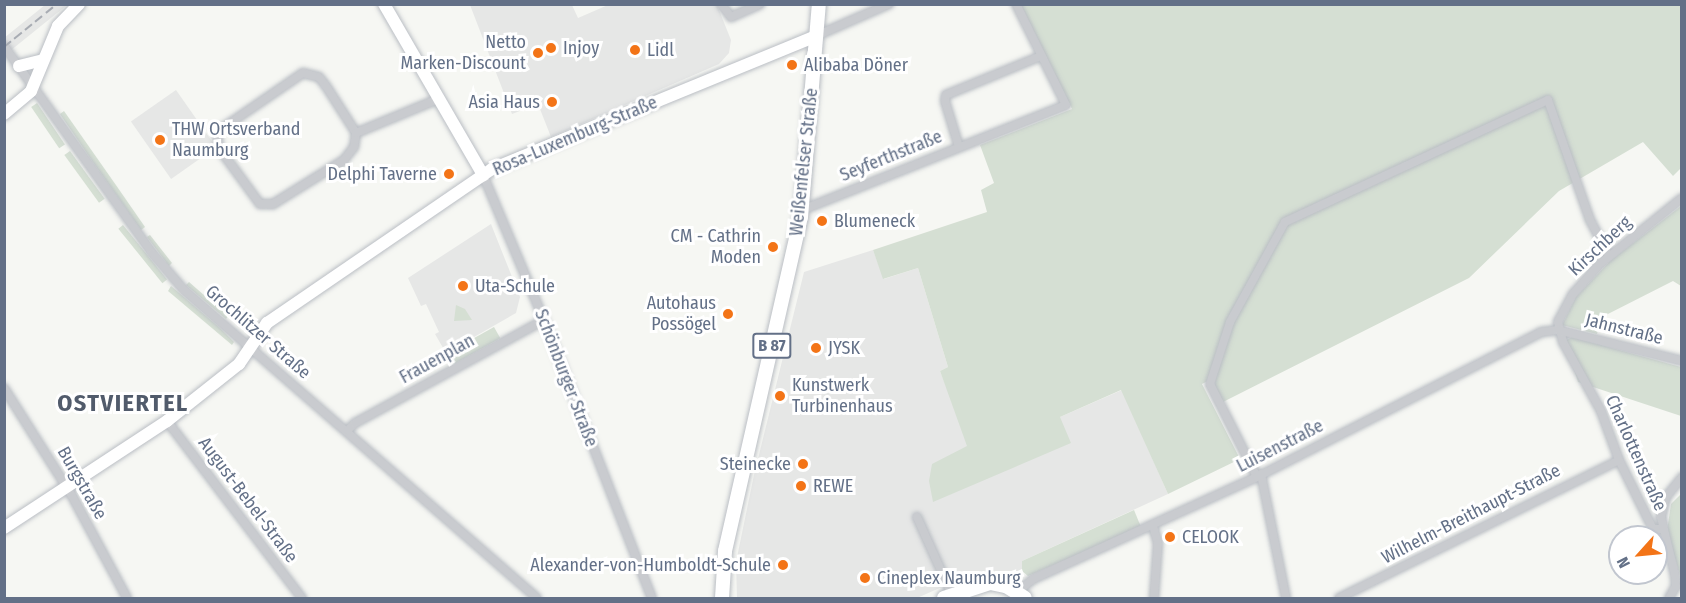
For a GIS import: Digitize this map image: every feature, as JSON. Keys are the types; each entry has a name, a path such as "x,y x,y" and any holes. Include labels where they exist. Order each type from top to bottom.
{"main road":[{"path":"4,114 33,86 58,26 80,4"},
{"name":"Schönburger Straße","path":"384,4 483,175"},
{"name":"Weißenfelser Straße","path":"722,598 725,551 802,210 819,4"},
{"name":"Rosa-Luxemburg-Straße","path":"167,421 243,359 267,322 483,175 514,157 816,36"},
{"path":"19,66 43,60"},
{"path":"4,528 167,421"},
{"path":"948,597 990,584 1021,595"}],"street":[{"path":"722,4 731,17 760,4"},
{"path":"816,36 889,4"},
{"name":"Seyferthstraße","path":"802,210 1066,105 1016,4"},
{"name":"Grochlitzer Straße","path":"4,46 164,268 249,347 348,430 537,598"},
{"name":"Seyferthstraße","path":"959,147 945,101 946,95 1041,56"},
{"path":"310,73 326,86 356,133 354,147 344,159 267,206 254,199 216,141 221,126 291,80 310,73"},
{"path":"356,133 438,99"},
{"path":"1286,598 1259,476 1212,389 1211,377 1237,307 1285,222 1548,100 1590,220 1609,256"},
{"name":"Schönburger Straße","path":"483,175 544,320 652,598"},
{"name":"Kirschberg","path":"1558,330 1564,307 1609,256 1682,198"},
{"name":"Frauenplan","path":"348,430 355,423 544,320"},
{"name":"Jahnstraße","path":"1558,330 1682,361"},
{"name":"Charlottenstraße","path":"1558,330 1601,411 1619,460 1651,525"},
{"name":"Luisenstraße","path":"1021,595 1033,579 1259,476 1516,343 1558,330"},
{"name":"Burgstraße","path":"4,388 68,488 127,598"},
{"name":"August-Bebel-Straße","path":"167,421 302,598"},
{"name":"Wilhelm-Breithaupt-Straße","path":"1339,598 1619,460"},
{"path":"1662,525 1666,497 1682,477"},
{"path":"917,517 948,597"},
{"path":"1153,526 1158,543 1154,598"},
{"name":"Charlottenstraße","path":"1668,551 1679,586"},
{"path":"1670,598 1679,586"}],"shaded area":[{"path":"45,5 67,5 5,55 4,38"},
{"path":"470,5 572,5 578,18 608,5 717,5 731,40 729,53 719,64 551,137 538,104 512,114"},
{"path":"1021,5 1681,5 1681,168 1673,176 1643,142 1559,191 1469,278 1221,403 1210,380 1202,384 1240,459 1168,494 1121,390 1060,417 1071,443 933,502 929,481 932,464 967,446 940,371 948,367 918,268 883,279 873,250 987,212 981,190 994,183 980,145 1072,109"},
{"name":"THW Ortsverband Naumburg","path":"176,90 216,147 171,179 131,122"},
{"path":"37,103 65,144 59,148 31,107"},
{"path":"64,111 145,227 141,230 60,114"},
{"path":"70,151 105,199 99,203 64,155"},
{"path":"1681,206 1681,286 1673,281 1602,317 1597,334 1562,325 1576,297 1610,261"},
{"name":"Uta-Schule","path":"491,224 520,297 516,313 446,353 435,334 439,332 426,304 421,306 408,278"},
{"path":"123,225 167,279 162,283 118,229"},
{"path":"150,235 172,263 169,266 147,237"},
{"path":"873,250 884,279 918,268 948,367 940,371 948,391 1060,417 1122,390 1168,494 1022,561 1022,571 976,572 917,598 737,598 736,562 754,475 804,272"},
{"path":"189,282 228,316 226,319 186,285"},
{"path":"171,286 220,328 234,342 232,345 168,291"},
{"path":"456,305 465,309 472,320 454,321"},
{"path":"494,327 500,338 452,365 446,354"},
{"path":"1572,337 1681,367 1681,416 1578,382 1565,341"},
{"path":"1681,494 1681,575 1668,534 1671,504"},
{"path":"1134,510 1141,527 1028,576 1022,571 1022,561"}],"tram line":[{"path":"972,598 1003,598"}],"railway":[{"path":"4,47 57,4"}],"place":[{"name":"Injoy","path":"551,48"},
{"name":"Lidl","path":"635,50"},
{"name":"Netto Marken-Discount","path":"538,53"},
{"name":"Alibaba Döner","path":"792,65"},
{"name":"Asia Haus","path":"552,102"},
{"name":"THW Ortsverband Naumburg","path":"160,140"},
{"name":"Delphi Taverne","path":"449,174"},
{"name":"Blumeneck","path":"822,221"},
{"name":"CM - Cathrin Moden","path":"773,247"},
{"name":"Uta-Schule","path":"463,286"},
{"name":"Autohaus Possögel","path":"728,314"},
{"name":"JYSK","path":"816,348"},
{"name":"Kunstwerk Turbinenhaus","path":"780,396"},
{"name":"Steinecke","path":"803,464"},
{"name":"REWE","path":"801,486"},
{"name":"CELOOK","path":"1170,537"},
{"name":"Alexander-von-Humboldt-Schule","path":"783,565"},
{"name":"Cineplex Naumburg","path":"865,578"}],"district":[{"name":"OSTVIERTEL","path":"123,404"}]}
